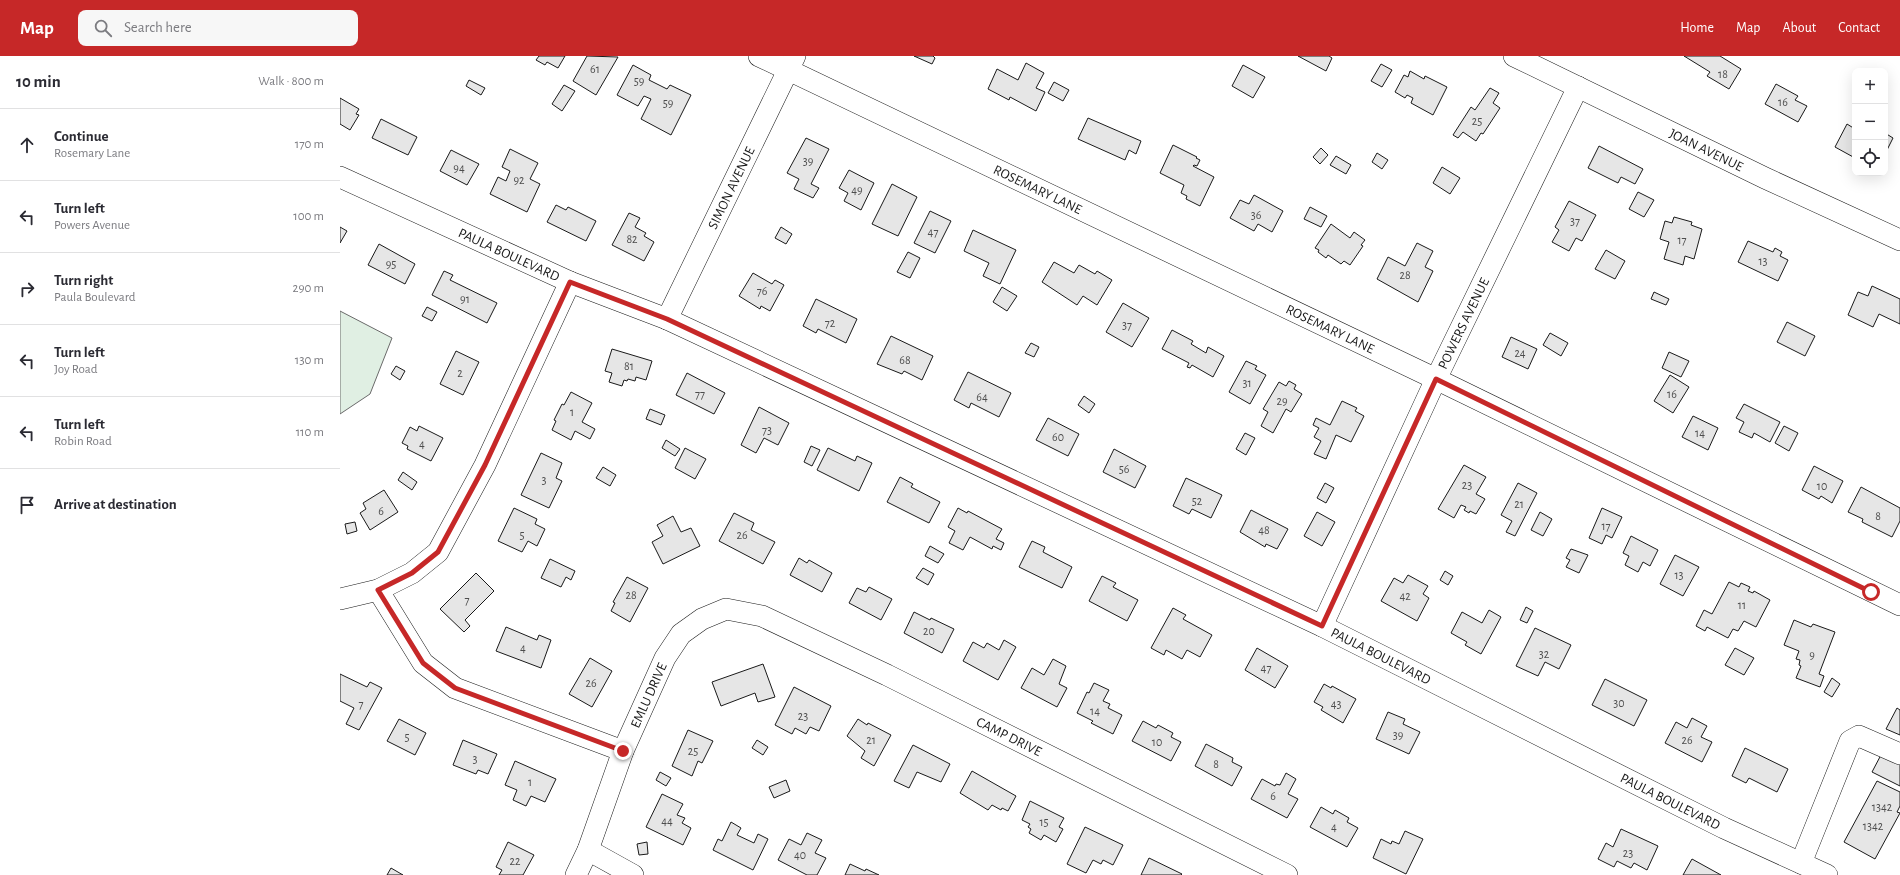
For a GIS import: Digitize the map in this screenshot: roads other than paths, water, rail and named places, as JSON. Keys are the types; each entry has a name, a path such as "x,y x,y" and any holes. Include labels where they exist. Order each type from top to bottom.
{"street":[{"name":"ROSEMARY LANE","path":"759,56 792,63 1900,605"},
{"name":"JOAN AVENUE","path":"1514,56 1765,178 1900,240"},
{"name":"SIMON AVENUE","path":"667,319 792,63"},
{"name":"POWERS AVENUE","path":"1322,626 1436,379 1578,87"},
{"name":"PAULA BOULEVARD","path":"340,177 570,282 667,319 1322,626 1801,867 1827,875"},
{"path":"340,599 378,590 412,573 438,552 485,465 570,282"},
{"path":"378,590 423,663 455,688 623,751"},
{"name":"EMLU DRIVE","path":"576,875 588,850 623,751 665,658 681,634 702,619 726,609"},
{"name":"CAMP DRIVE","path":"726,609 762,616 887,675 1287,875"},
{"path":"1801,867 1850,741 1860,736 1900,754"},
{"path":"588,850 633,875"}]}
